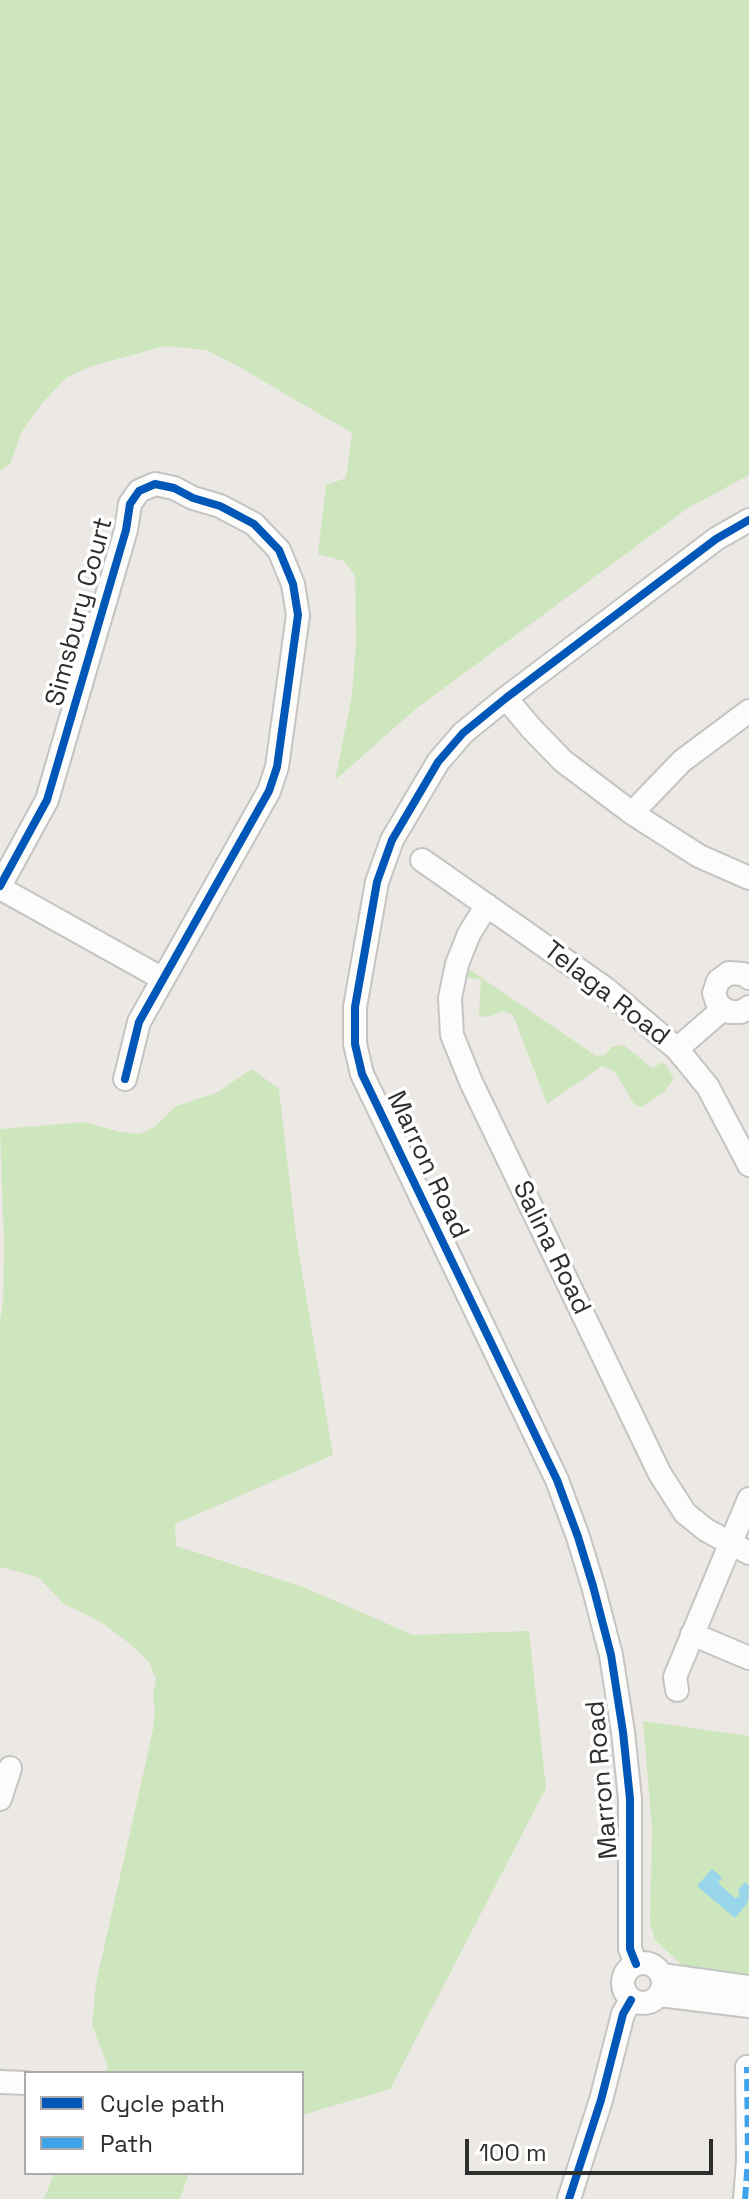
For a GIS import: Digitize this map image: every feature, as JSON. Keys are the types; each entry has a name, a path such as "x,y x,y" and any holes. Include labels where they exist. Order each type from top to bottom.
{"street":[{"name":"Simsbury Court","path":"0,887 47,800 126,530 130,504 139,491 155,484 174,488 220,506 254,524 279,550 293,584 298,615 277,767 269,791 139,1022 125,1079"},
{"name":"Marron Road","path":"636,1964 630,1949 630,1799 623,1732 611,1655 582,1549 557,1480 535,1432 362,1074 355,1044 355,1007 377,882 392,840 438,762 463,733 506,698 716,539 749,520"},
{"path":"506,698 563,761 632,813 699,856 749,878"},
{"path":"632,813 682,761 749,711"},
{"name":"Telaga Road","path":"422,860 606,989 677,1049 708,1087 749,1165"},
{"path":"0,887 163,979"},
{"name":"Salina Road","path":"487,905 469,934 457,964 450,998 452,1035 471,1082 660,1474 685,1513 706,1530 739,1548"},
{"path":"740,1011 718,1005 714,993 718,981 729,973 748,975"},
{"path":"677,1049 740,1011"},
{"path":"677,1690 675,1677 692,1634 739,1548 749,1499"},
{"path":"692,1634 749,1658"},
{"path":"0,1799 10,1768"},
{"path":"636,1964 652,1964 661,1985 650,2002 643,2004 631,2000 624,1990 623,1977 636,1964"},
{"path":"661,1985 749,1987"},
{"path":"661,1985 749,2006"},
{"path":"569,2199 601,2100 623,2014 631,2000"},
{"path":"745,2199 748,2161 744,2104 747,2067"},
{"path":"0,2082 24,2083"}],"green space":[{"path":"0,0 749,0 749,475 688,508 417,708 335,780 352,695 356,642 355,576 344,561 318,554 326,485 346,478 352,433 206,350 165,346 92,366 67,377 43,402 22,431 10,464 0,471"},
{"path":"469,969 596,1056 605,1055 612,1047 624,1045 653,1069 661,1062 666,1065 674,1079 664,1092 641,1107 634,1104 614,1071 602,1066 547,1104 513,1015 504,1011 488,1017 479,1016 481,980 467,977"},
{"path":"252,1069 279,1089 296,1236 333,1455 175,1524 176,1546 303,1587 413,1635 529,1631 546,1788 390,2089 304,2114 304,2071 106,2071 108,2067 92,2025 96,1983 153,1730 156,1679 149,1662 101,1622 64,1604 38,1577 0,1567 0,1320 4,1245 0,1129 85,1122 140,1134 156,1126 176,1106 218,1092"},
{"path":"643,1721 749,1736 749,1975 685,1968 655,1940 650,1923 652,1829"},
{"path":"53,2175 188,2175 180,2199 44,2199"}],"water":[{"path":"712,1869 722,1877 718,1883 735,1898 740,1896 738,1890 745,1882 749,1886 748,1902 735,1918 697,1886"}],"marked path":[{"path":"745,2199 748,2161 747,2067"}],"cycle path":[{"path":"0,886 47,800 126,530 130,504 139,491 155,484 174,488 220,506 254,524 279,550 293,584 298,615 277,767 269,791 139,1022 125,1079"},
{"path":"636,1964 630,1949 630,1799 623,1732 611,1655 593,1586 557,1480 362,1074 355,1044 355,1007 377,882 392,840 438,762 463,733 506,698 716,539 749,520"},
{"path":"569,2199 601,2100 623,2014 631,2000"}]}
